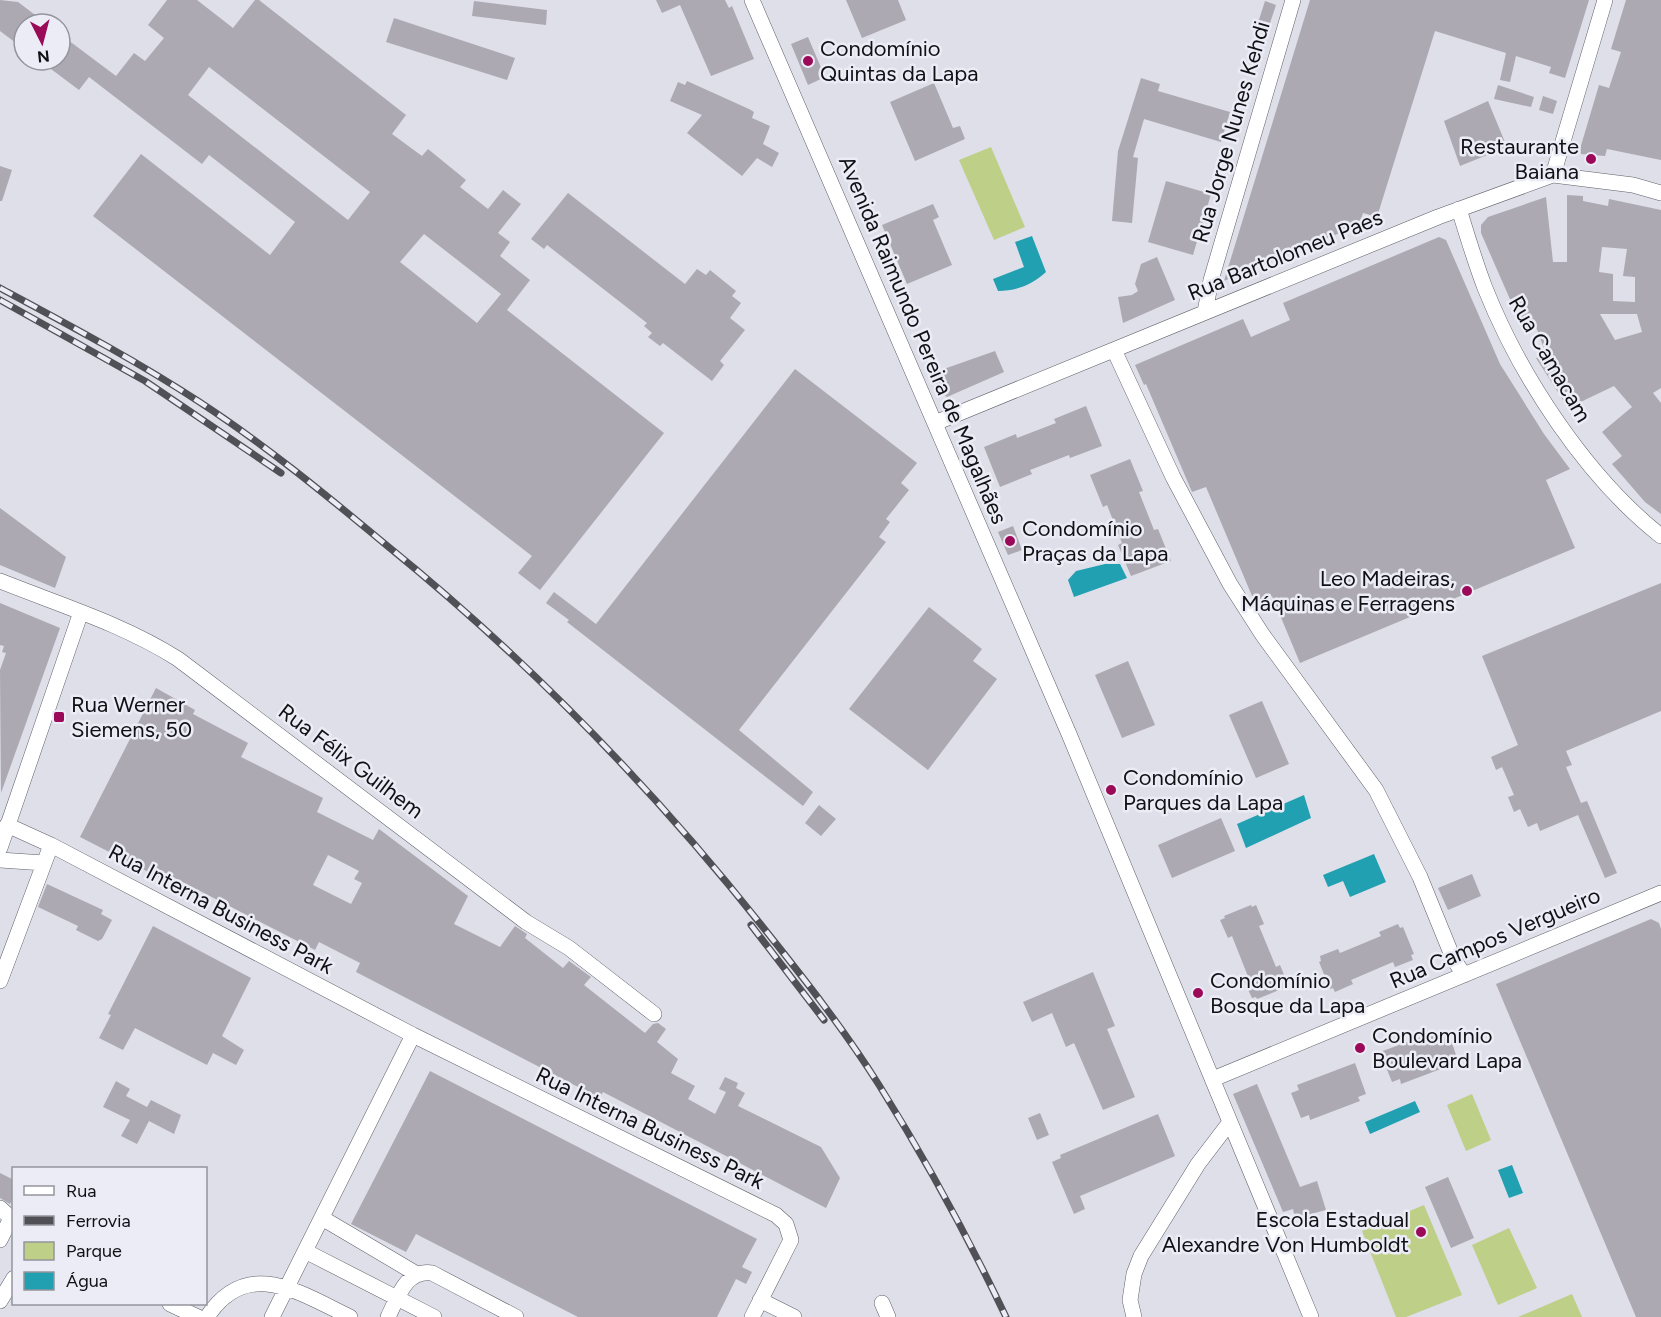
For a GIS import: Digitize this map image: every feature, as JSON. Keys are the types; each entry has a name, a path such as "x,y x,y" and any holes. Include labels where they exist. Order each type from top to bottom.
{"street":[{"name":"Avenida Raimundo Pereira de Magalhães","path":"752,0 1069,734 1311,1317"},
{"name":"Rua Jorge Nunes Kehdi","path":"1205,312 1211,280 1293,0"},
{"path":"1553,175 1605,0"},
{"name":"Rua Bartolomeu Paes","path":"935,423 1459,209 1553,175 1611,182 1661,193"},
{"name":"Rua Camacam","path":"1459,209 1489,297 1554,419 1619,498 1661,536"},
{"path":"1114,350 1173,477 1230,584 1262,634 1376,790 1420,877 1453,958 1464,975"},
{"name":"Rua Félix Guilhem","path":"0,581 151,642 178,659 526,922 569,948 654,1014"},
{"path":"0,848 81,612"},
{"name":"Rua Interna Business Park","path":"7,825 51,845 413,1035 776,1215 786,1224 791,1240 760,1300"},
{"path":"0,981 51,845"},
{"path":"0,860 44,863"},
{"name":"Rua Campos Vergueiro","path":"1213,1079 1661,893"},
{"path":"274,1316 413,1035"},
{"path":"1134,1317 1130,1300 1134,1274 1141,1256 1198,1164 1230,1122"},
{"path":"0,1208 11,1218 0,1240"},
{"path":"322,1218 415,1273 432,1273 516,1317"},
{"path":"305,1251 434,1317"},
{"path":"388,1317 415,1273"},
{"path":"0,1301 12,1281"},
{"path":"207,1317 218,1301 233,1289 259,1284 287,1286 350,1317"},
{"path":"752,1317 760,1300 794,1317"},
{"path":"172,1305 198,1317"}],"green space":[{"path":"991,147 1025,227 994,240 959,160"},
{"path":"1472,1094 1491,1140 1466,1151 1447,1105"},
{"path":"1424,1205 1462,1295 1406,1317 1396,1317 1362,1231"},
{"path":"1509,1228 1537,1288 1498,1305 1472,1245"},
{"path":"1572,1294 1582,1317 1518,1317"}],"water":[{"path":"1032,236 1046,272 1024,286 998,291 993,279 1024,267 1015,242"},
{"path":"1105,564 1120,564 1127,578 1074,597 1068,580 1076,571"},
{"path":"1304,795 1311,818 1246,848 1237,824"},
{"path":"1374,854 1386,882 1350,897 1343,881 1328,887 1323,875"},
{"path":"1415,1101 1420,1112 1370,1134 1365,1122"},
{"path":"1512,1165 1523,1193 1509,1198 1498,1170"}],"building":[{"path":"0,0 18,2 31,12 12,12 12,40 0,31"},
{"path":"167,0 197,0 233,28 255,0 259,0 406,115 392,134 422,156 428,149 466,180 460,187 488,209 503,190 521,204 498,233 510,242 500,256 530,280 507,310 664,433 540,590 518,573 532,556 93,216 141,154 270,255 295,222 209,155 202,164 89,77 79,90 55,72 72,72 72,43 116,76 134,53 145,61 164,38 148,25","holes":["209,67 370,192 348,220 188,95","424,234 501,294 477,323 400,262"]},
{"path":"656,0 725,0 729,8 732,6 754,59 711,76 680,5 662,13"},
{"path":"846,0 898,0 906,20 862,38"},
{"path":"1310,0 1589,0 1565,78 1549,73 1551,67 1516,56 1510,82 1500,80 1506,53 1435,31 1377,217 1363,213 1359,225 1224,281"},
{"path":"1626,0 1661,0 1661,160 1607,149 1605,156 1581,154 1580,149 1599,85 1609,88 1621,52 1611,49"},
{"path":"474,1 547,10 546,25 472,16"},
{"path":"1265,1 1276,5 1268,29 1257,26"},
{"path":"394,18 515,58 507,80 386,42"},
{"name":"Condomínio Quintas da Lapa","path":"808,37 825,77 808,85 791,44"},
{"path":"1141,78 1160,84 1158,91 1230,112 1221,142 1144,119 1133,157 1138,158 1132,223 1112,221 1118,151"},
{"path":"687,81 749,109 754,112 752,118 770,126 763,144 779,153 772,167 757,158 742,176 687,133 702,115 670,101 678,82 685,85"},
{"path":"934,83 953,128 960,126 965,139 915,161 890,102"},
{"path":"1498,85 1534,97 1531,107 1494,99"},
{"path":"1543,96 1557,101 1553,114 1539,110"},
{"path":"1488,101 1507,147 1460,166 1444,121"},
{"path":"0,166 12,170 2,201 0,201"},
{"path":"1166,181 1211,194 1193,255 1148,242"},
{"path":"568,193 685,284 697,269 706,275 710,270 736,291 732,296 741,303 730,318 745,330 720,361 724,365 712,381 663,343 660,346 648,337 652,333 644,326 647,323 547,245 544,249 531,239"},
{"path":"1567,195 1583,196 1583,201 1608,206 1609,199 1661,210 1661,388 1653,393 1661,403 1661,514 1645,502 1612,464 1622,456 1602,432 1632,407 1614,386 1568,408 1536,358 1546,354 1535,324 1523,329 1481,233 1481,225 1488,217 1546,197 1553,262 1567,262","holes":["1602,247 1627,249 1623,276 1635,277 1635,302 1613,301 1613,274 1599,272","1600,314 1637,314 1642,332 1615,340"]},
{"path":"933,204 939,217 933,220 952,265 907,284 882,225"},
{"path":"1439,237 1446,240 1500,364 1544,434 1570,469 1546,480 1575,548 1300,663 1272,596 1255,603 1206,487 1192,492 1146,384 1144,385 1135,365 1243,319 1251,337 1290,320 1283,303"},
{"path":"1157,257 1175,300 1123,323 1118,297 1132,295 1138,291 1135,284 1141,264"},
{"path":"995,351 1004,372 947,397 940,393 934,377 943,374 941,370"},
{"path":"795,369 917,463 901,483 909,490 886,519 890,522 879,537 886,542 739,730 813,792 803,806 567,622 569,620 546,603 554,592 596,624"},
{"path":"1086,406 1102,446 1070,458 1069,455 1030,470 1032,474 1000,487 984,447 1016,434 1017,438 1056,423 1054,419"},
{"path":"1130,459 1143,491 1139,492 1154,530 1158,529 1171,561 1131,576 1118,545 1122,543 1107,505 1103,507 1090,475"},
{"path":"0,508 66,557 55,588 0,565"},
{"name":"Condomínio Praças da Lapa","path":"1013,526 1022,550 1008,555 998,532"},
{"path":"1661,583 1661,711 1566,751 1572,765 1566,767 1581,803 1587,801 1617,873 1605,878 1578,815 1540,831 1537,823 1528,827 1520,809 1514,812 1508,797 1514,795 1502,767 1496,770 1491,757 1518,745 1482,656"},
{"path":"0,603 60,628 1,793 0,670 6,653 2,652 4,646 0,645"},
{"path":"929,607 982,649 973,661 997,679 928,770 849,709"},
{"path":"1128,661 1155,725 1122,738 1095,675"},
{"path":"156,688 195,710 193,714 248,743 241,757 323,798 317,812 373,840 379,829 468,896 454,924 500,947 515,926 527,934 525,938 563,968 569,961 591,977 584,985 645,1033 653,1024 658,1023 666,1029 657,1042 678,1059 671,1073 695,1086 688,1099 715,1114 726,1092 719,1089 725,1077 738,1083 736,1088 745,1093 738,1106 821,1147 840,1178 826,1208 603,1092 597,1102 582,1094 584,1090 356,972 360,963 319,942 315,950 165,873 162,879 80,837","holes":["328,855 359,871 354,879 362,883 351,904 313,885"]},
{"path":"1262,701 1289,764 1256,778 1229,715"},
{"path":"819,805 836,819 821,836 805,823"},
{"path":"1221,818 1235,851 1172,878 1158,845"},
{"path":"1472,874 1481,896 1448,910 1438,888"},
{"path":"47,884 103,910 101,914 112,920 102,939 98,941 76,930 78,926 38,907"},
{"path":"1251,905 1252,907 1256,905 1264,924 1259,926 1276,967 1280,965 1288,984 1283,986 1284,988 1257,999 1252,998 1244,981 1249,979 1232,936 1228,938 1220,920 1225,918 1224,916"},
{"path":"1651,919 1659,923 1661,929 1661,1317 1636,1317 1496,984"},
{"path":"1398,924 1400,928 1403,927 1414,954 1411,955 1413,960 1395,967 1393,962 1351,980 1353,984 1335,992 1333,988 1330,989 1319,962 1321,961 1320,956 1338,949 1340,953 1381,936 1379,932"},
{"path":"153,926 251,978 222,1036 244,1050 236,1065 213,1053 207,1065 135,1028 123,1050 99,1038 111,1015 108,1014"},
{"path":"1093,972 1115,1026 1107,1029 1135,1097 1103,1110 1074,1043 1066,1047 1052,1013 1032,1022 1023,1002"},
{"path":"1437,1031 1438,1034 1448,1031 1457,1058 1449,1061 1451,1065 1401,1084 1400,1079 1392,1082 1380,1052"},
{"path":"1355,1063 1366,1094 1358,1097 1360,1101 1310,1120 1309,1115 1301,1118 1291,1093 1299,1090 1297,1085"},
{"path":"430,1071 757,1239 742,1267 752,1272 746,1284 736,1279 717,1317 578,1317 416,1234 406,1252 351,1224"},
{"path":"116,1081 130,1089 126,1096 147,1107 151,1100 181,1115 174,1134 149,1121 137,1144 121,1136 130,1120 103,1107"},
{"path":"1257,1084 1300,1187 1317,1181 1326,1210 1295,1218 1293,1209 1283,1212 1233,1094"},
{"path":"1040,1113 1049,1135 1037,1140 1028,1118"},
{"path":"1158,1114 1175,1156 1080,1196 1085,1209 1074,1214 1052,1162 1061,1158 1060,1155"},
{"path":"0,1173 12,1179 12,1200 10,1204 0,1198"},
{"path":"1448,1177 1474,1238 1451,1248 1425,1187"}],"railway":[{"path":"0,288 150,371 223,417 270,452 438,588 538,679 586,727 679,826 796,969 839,1026 879,1085 930,1170 1006,1317"},
{"path":"0,300 145,381 281,473"},
{"path":"751,925 824,1020"}],"place":[{"name":"Condomínio Quintas da Lapa","path":"808,61"},
{"name":"Restaurante Baiana","path":"1591,159"},
{"name":"Condomínio Praças da Lapa","path":"1010,541"},
{"name":"Leo Madeiras, Máquinas e Ferragens","path":"1467,591"},
{"name":"Rua Werner Siemens, 50","path":"59,717"},
{"name":"Condomínio Parques da Lapa","path":"1111,790"},
{"name":"Condomínio Bosque da Lapa","path":"1198,993"},
{"name":"Condomínio Boulevard Lapa","path":"1360,1048"},
{"name":"Escola Estadual Alexandre Von Humboldt","path":"1421,1232"}]}
